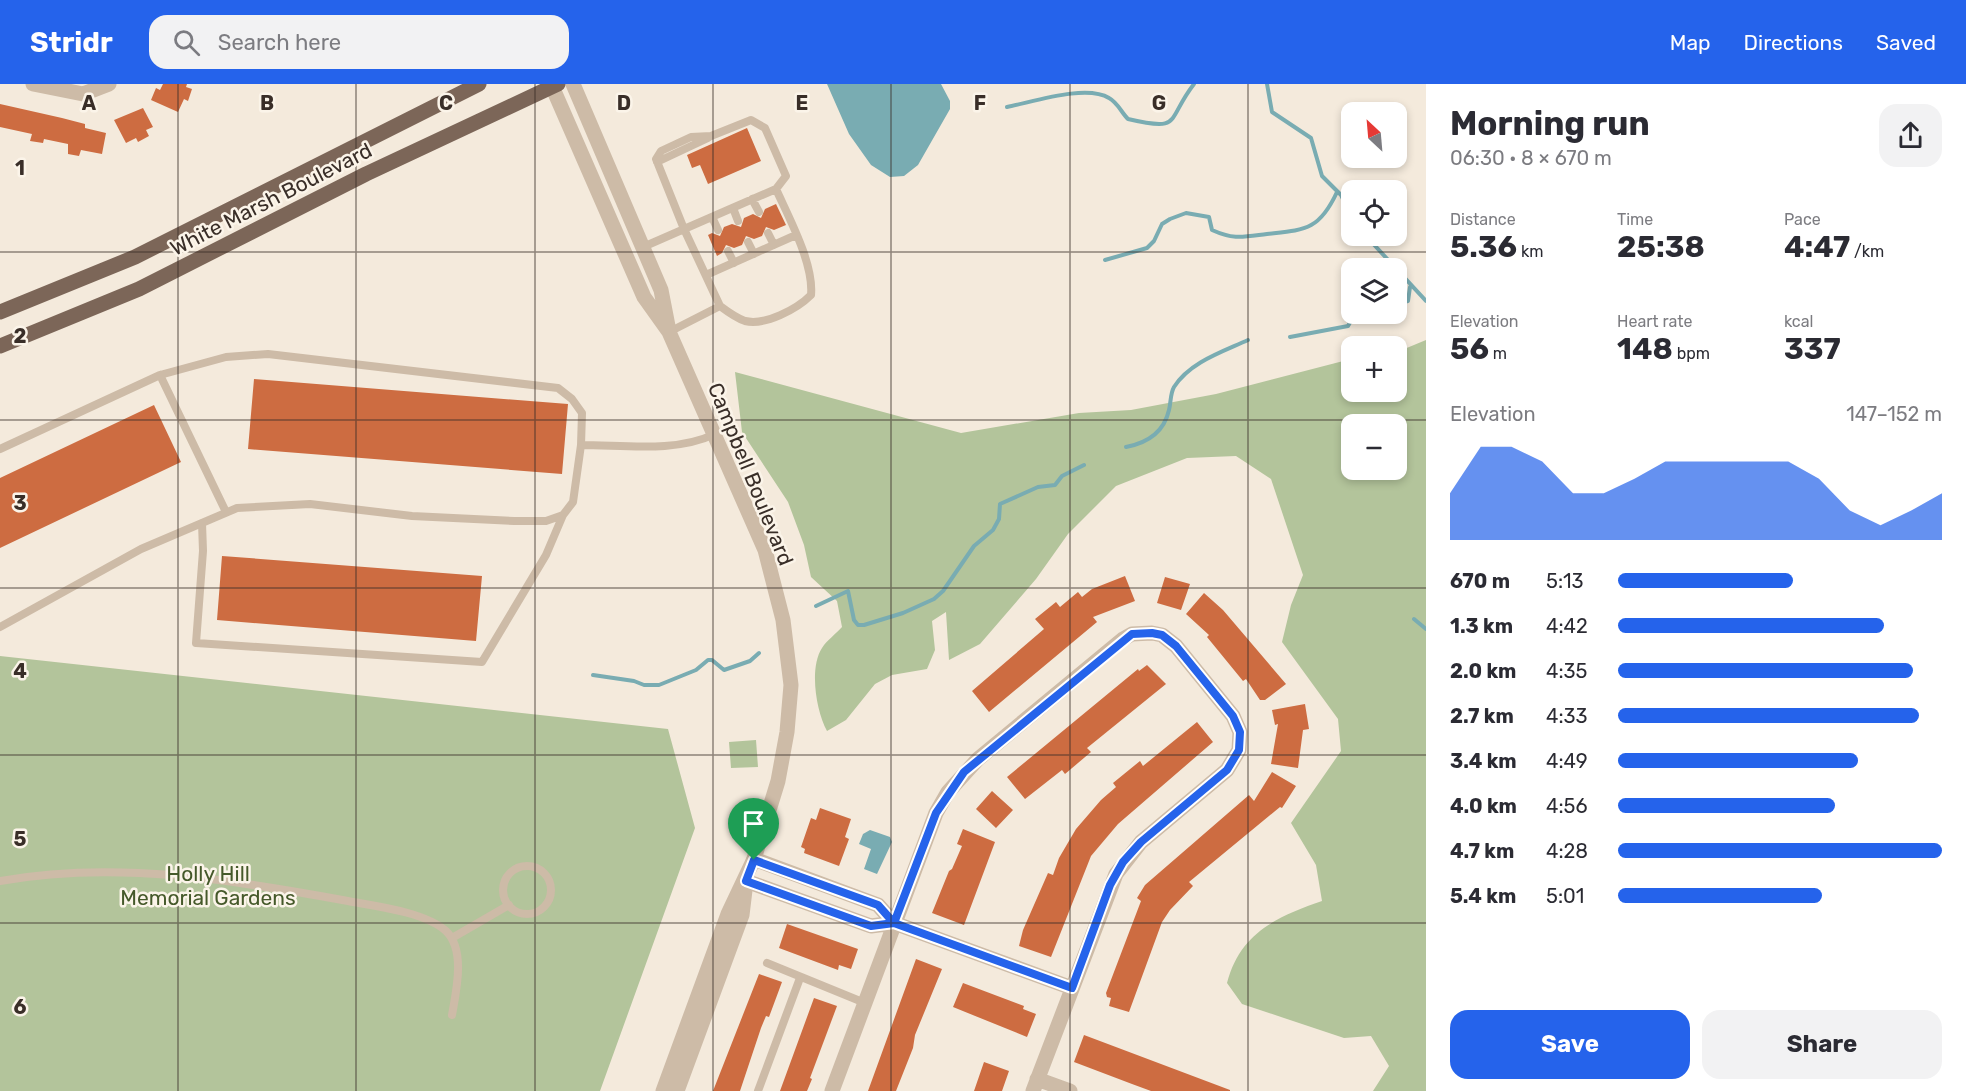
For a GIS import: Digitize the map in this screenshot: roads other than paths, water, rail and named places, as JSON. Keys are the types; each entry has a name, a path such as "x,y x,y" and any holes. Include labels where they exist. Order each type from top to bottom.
{"main road":[{"name":"White Marsh Boulevard","path":"0,312 135,257 479,84"},
{"name":"White Marsh Boulevard","path":"0,346 139,289 366,174 554,85"}],"street":[{"path":"33,84 83,94 109,84"},
{"name":"Campbell Boulevard","path":"573,84 661,290 669,332"},
{"name":"Campbell Boulevard","path":"554,85 644,297 669,332 765,550 783,620 791,686 778,781 754,860 746,881 728,914 663,1091"},
{"path":"832,1091 936,813 964,772 1123,639 1142,632 1162,635 1176,646 1233,716 1240,732 1239,750 1227,770 1141,842 1123,862 1110,885 1035,1085 1070,1091"},
{"path":"754,860 878,905 894,923"},
{"path":"746,881 871,926 894,923 1072,988"},
{"name":"Campbell Boulevard","path":"677,1091 742,915 746,881"}],"lane":[{"path":"644,247 684,229 776,189 786,176 765,128 759,123 745,120 711,136 691,137 661,151 656,159 684,229 720,306 747,322 759,322 803,303 811,295 812,285 796,235 776,189"},
{"path":"753,199 759,212"},
{"path":"733,208 738,221"},
{"path":"712,217 718,230"},
{"path":"768,233 774,245"},
{"path":"706,275 796,235"},
{"path":"748,242 754,254"},
{"path":"728,251 734,263"},
{"path":"669,332 720,306"},
{"path":"0,449 160,375 226,357 268,354 558,388 572,399 582,412 582,445 573,502 563,515 546,555 482,662 196,643 203,551 202,523"},
{"path":"160,375 226,512"},
{"path":"582,445 679,445 701,441 715,434"},
{"path":"0,627 141,549 237,508 310,504 412,516 514,521 546,521 563,515"},
{"path":"531,866 546,875 551,892 547,904 541,909 526,914 509,905 504,887 514,870 531,866"},
{"path":"0,881 80,873 176,875 288,890 386,908 429,921 452,938 458,957 452,1015"},
{"path":"452,938 509,905"},
{"path":"767,963 865,1004"},
{"path":"758,1091 800,978"}],"water":[{"path":"827,84 941,84 950,101 950,109 918,165 904,176 890,177 871,165 849,134"},
{"path":"870,830 890,837 892,842 877,874 864,869 871,849 859,844 863,834"}],"waterway":[{"path":"1007,107 1073,93 1099,94 1115,102 1128,119 1158,124 1171,120 1194,84"},
{"path":"1267,84 1272,112 1311,138 1322,176 1341,195"},
{"path":"1105,260 1147,248 1154,241 1162,224 1186,213 1209,217 1212,230 1239,237 1301,229 1317,221 1324,214 1337,192"},
{"path":"1375,246 1426,301"},
{"path":"1407,301 1410,287"},
{"path":"1290,337 1349,324"},
{"path":"1126,447 1141,443 1159,430 1167,418 1174,387 1181,378 1198,364 1248,340"},
{"path":"816,606 848,591 854,620 858,625 864,625 903,613 934,599 943,591 974,546 993,530 999,519 1000,504 1038,487 1055,485 1062,476 1084,465"},
{"path":"1414,619 1426,629"},
{"path":"593,675 634,681 644,685 659,685 696,670 708,660 712,660 724,670 750,661 759,653"}],"park label":[{"name":"Holly Hill Memorial Gardens","path":"208,885"}]}
